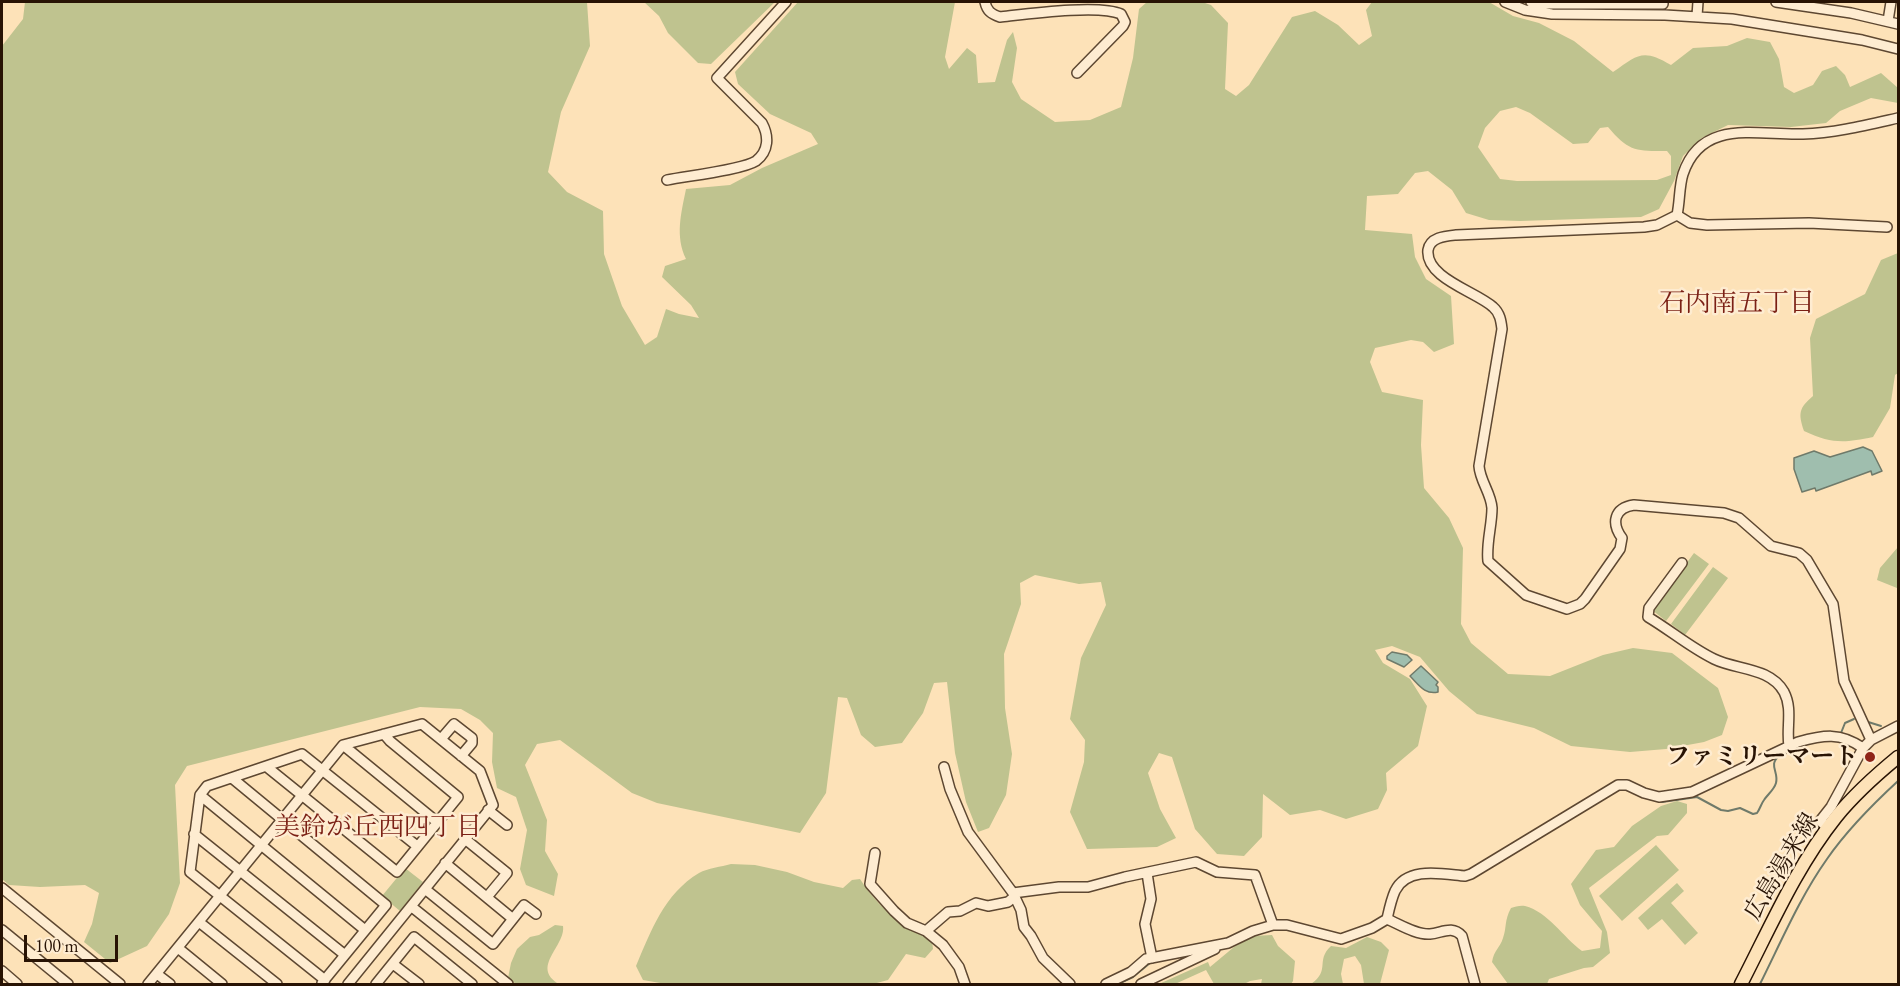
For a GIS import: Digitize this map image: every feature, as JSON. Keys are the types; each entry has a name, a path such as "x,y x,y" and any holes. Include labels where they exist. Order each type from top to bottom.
{"main road":[{"name":"広島湯来線","path":"1741,984 1797,875 1828,828 1876,775 1899,757"},
{"name":"広島湯来線","path":"1749,984 1818,854 1863,798 1899,767"}],"street":[{"path":"667,180 733,168 755,161 763,153 767,145 767,132 762,123 717,78 786,2"},
{"path":"986,2 987,9 1000,17 1077,10 1121,14 1125,22 1123,26 1077,73"},
{"path":"1505,2 1525,10 1545,13 1697,16 1765,24 1862,40 1899,49"},
{"path":"1531,2 1663,4 1663,2"},
{"path":"1697,16 1698,2"},
{"path":"1779,2 1816,5 1899,24"},
{"path":"1851,13 1854,2"},
{"path":"1888,21 1891,2"},
{"path":"1677,215 1682,179 1687,164 1704,144 1719,136 1735,132 1821,133 1899,118"},
{"path":"1677,215 1690,223 1707,225 1809,223 1887,227"},
{"path":"1677,215 1658,225 1644,227 1443,236 1431,244 1428,250 1430,261 1435,269 1451,282 1493,306 1500,317 1502,329 1479,466 1492,510 1488,561 1526,595 1567,609 1580,604 1585,599 1620,549 1622,538 1615,522 1625,507 1635,505 1724,513 1739,518 1771,546 1799,553 1807,560 1833,604 1844,681 1871,740"},
{"path":"1682,563 1649,608 1648,617 1714,659 1762,674 1778,685 1784,692 1789,712 1789,746"},
{"path":"148,984 343,745 422,724 480,771 493,805 348,984"},
{"path":"441,740 454,724 472,738 472,743 462,756"},
{"path":"1828,828 1820,820 1831,807 1863,748 1871,740 1899,726"},
{"path":"267,767 397,872 458,797 384,734"},
{"path":"1141,984 1253,931 1274,925 1287,925 1341,939 1372,928 1387,919 1395,890 1411,876 1425,873 1465,876 1471,874 1618,785 1627,784 1644,793 1659,797 1692,792 1789,746 1820,736 1849,739 1863,748"},
{"path":"343,745 437,822"},
{"path":"232,778 386,905 323,982 190,872 200,795 207,786 302,754 417,846"},
{"path":"944,767 950,789 968,832 1014,895 1021,910 1024,927 1043,958 1070,984"},
{"path":"200,795 365,930"},
{"path":"488,810 507,825"},
{"path":"194,834 345,955"},
{"path":"465,839 507,873 487,897"},
{"path":"875,853 870,884 907,922 926,931 943,945 959,967 965,984"},
{"path":"926,931 948,912 960,911 976,903 988,906 1008,902 1014,895 1059,887 1088,887 1196,862 1218,872 1255,875 1274,925"},
{"path":"445,863 513,919"},
{"path":"1147,873 1151,899 1144,924 1152,958"},
{"path":"2,888 120,984"},
{"path":"424,889 493,944 524,905 536,914"},
{"path":"412,907 508,984"},
{"path":"1387,919 1422,933 1429,934 1448,929 1458,931 1462,936 1475,984"},
{"path":"199,922 277,984"},
{"path":"2,930 68,984"},
{"path":"376,984 414,937 472,984"},
{"path":"1106,984 1131,972 1146,959 1228,943"},
{"path":"178,948 222,984"},
{"path":"393,964 419,984"},
{"path":"2,971 17,984"},
{"path":"157,974 170,984"}],"green space":[{"path":"25,2 587,2 590,46 561,112 548,172 567,192 603,211 604,254 622,306 645,345 657,337 666,309 699,318 691,305 662,277 665,266 686,259 680,233 686,189 730,185 762,168 818,144 811,133 770,114 738,84 735,72 798,2 955,2 945,57 949,69 967,48 976,55 978,83 995,82 1007,40 1013,32 1017,48 1012,82 1021,99 1055,122 1090,120 1121,107 1133,58 1139,9 1147,2 1202,2 1211,5 1228,23 1225,89 1236,96 1249,85 1292,17 1315,11 1338,25 1359,45 1372,36 1366,10 1372,2 1489,2 1513,16 1539,23 1574,41 1613,72 1640,56 1653,57 1671,65 1693,48 1727,46 1747,38 1770,42 1779,59 1784,87 1794,93 1813,85 1822,71 1836,66 1845,75 1850,87 1881,73 1898,88 1898,103 1871,98 1840,111 1826,123 1791,127 1728,125 1702,138 1683,156 1674,181 1659,209 1641,217 1489,220 1466,213 1452,190 1428,171 1415,173 1398,194 1367,196 1365,230 1412,234 1415,257 1426,279 1451,296 1454,344 1434,352 1423,342 1411,340 1375,348 1370,362 1382,392 1423,400 1421,445 1424,488 1449,518 1463,548 1461,624 1471,643 1508,674 1550,676 1603,655 1633,648 1672,653 1718,688 1728,717 1722,735 1704,742 1666,749 1630,752 1571,746 1534,728 1477,714 1449,691 1420,657 1392,646 1375,650 1383,663 1410,679 1427,706 1418,746 1386,773 1387,790 1378,809 1346,819 1320,810 1290,815 1263,794 1262,837 1244,856 1217,854 1195,829 1172,757 1159,753 1148,773 1160,809 1176,838 1157,847 1087,849 1070,812 1084,762 1085,740 1070,719 1081,658 1106,605 1101,582 1079,584 1035,575 1020,583 1021,604 1004,654 1005,708 1012,754 1006,795 989,828 978,832 966,802 955,753 947,682 934,683 923,713 902,743 875,747 861,735 847,698 838,697 826,793 800,833 657,803 632,793 560,740 537,744 525,765 547,820 545,851 558,874 554,896 526,885 520,869 527,830 516,797 497,788 492,762 493,733 480,720 461,709 420,707 187,766 175,785 180,883 169,914 147,946 110,963 84,942 92,924 99,893 85,885 40,887 9,885 2,879 2,46 23,19","holes":["1516,107 1530,113 1573,144 1588,143 1600,128 1608,127 1628,146 1640,150 1667,151 1671,156 1671,175 1657,180 1517,181 1500,179 1478,147 1485,128 1500,111"]},
{"path":"644,2 775,2 711,64 698,63 668,33 659,16"},
{"path":"1898,253 1898,373 1895,375 1890,408 1873,437 1838,441 1804,431 1801,411 1813,396 1810,338 1816,319 1865,294 1881,260"},
{"path":"1898,547 1897,588 1877,580 1880,568"},
{"path":"1694,553 1709,564 1666,621 1652,610"},
{"path":"1713,567 1728,578 1685,635 1671,624"},
{"path":"1677,801 1687,804 1687,813 1668,835 1657,836 1589,888 1607,932 1610,953 1593,967 1549,979 1547,984 1508,984 1492,962 1503,938 1511,908 1525,906 1533,909 1548,919 1582,951 1600,948 1602,931 1580,905 1571,884 1596,850 1614,847 1632,826 1661,806"},
{"path":"1656,845 1679,870 1622,921 1599,896"},
{"path":"731,864 755,865 843,888 852,880 860,879 891,915 932,941 933,949 925,958 906,954 888,980 873,984 666,984 643,980 636,966 653,927 676,891 699,873"},
{"path":"405,868 423,882 400,911 382,896"},
{"path":"1677,883 1684,891 1671,903 1698,933 1685,945 1662,919 1648,930 1638,918"},
{"path":"555,925 563,926 562,934 548,963 548,971 559,984 516,984 508,978 517,949 530,937 539,935"},
{"path":"1272,935 1278,946 1295,961 1291,984 1261,984 1262,979 1244,984 1214,984 1206,970 1175,984 1159,984 1208,962 1210,967 1234,947 1253,936"},
{"path":"1367,937 1381,942 1389,950 1380,984 1364,984 1361,965 1355,956 1344,959 1341,974 1343,984 1311,984 1320,974 1324,956 1331,946 1346,948"}],"shaded area":[{"path":"1863,447 1872,451 1882,471 1872,475 1871,471 1816,491 1815,488 1802,492 1794,469 1794,458 1814,451 1830,457"},
{"path":"1392,652 1407,655 1412,660 1404,667 1387,659"},
{"path":"1421,666 1438,682 1436,685 1438,692 1426,691 1410,676"}],"waterway":[{"path":"1841,733 1845,723 1854,719"},
{"path":"1865,721 1881,726"},
{"path":"1643,797 1662,802 1697,797 1721,810 1740,808 1753,814 1757,813 1775,785 1777,779 1774,762 1779,756"},
{"path":"1760,984 1799,904 1827,859 1861,818 1898,781"},
{"path":"1118,984 1133,977 1150,963"}],"place":[{"name":"ファミリーマート","path":"1870,757"}],"district":[{"name":"石内南五丁目","path":"1737,304"},
{"name":"美鈴が丘西四丁目","path":"378,828"}]}
